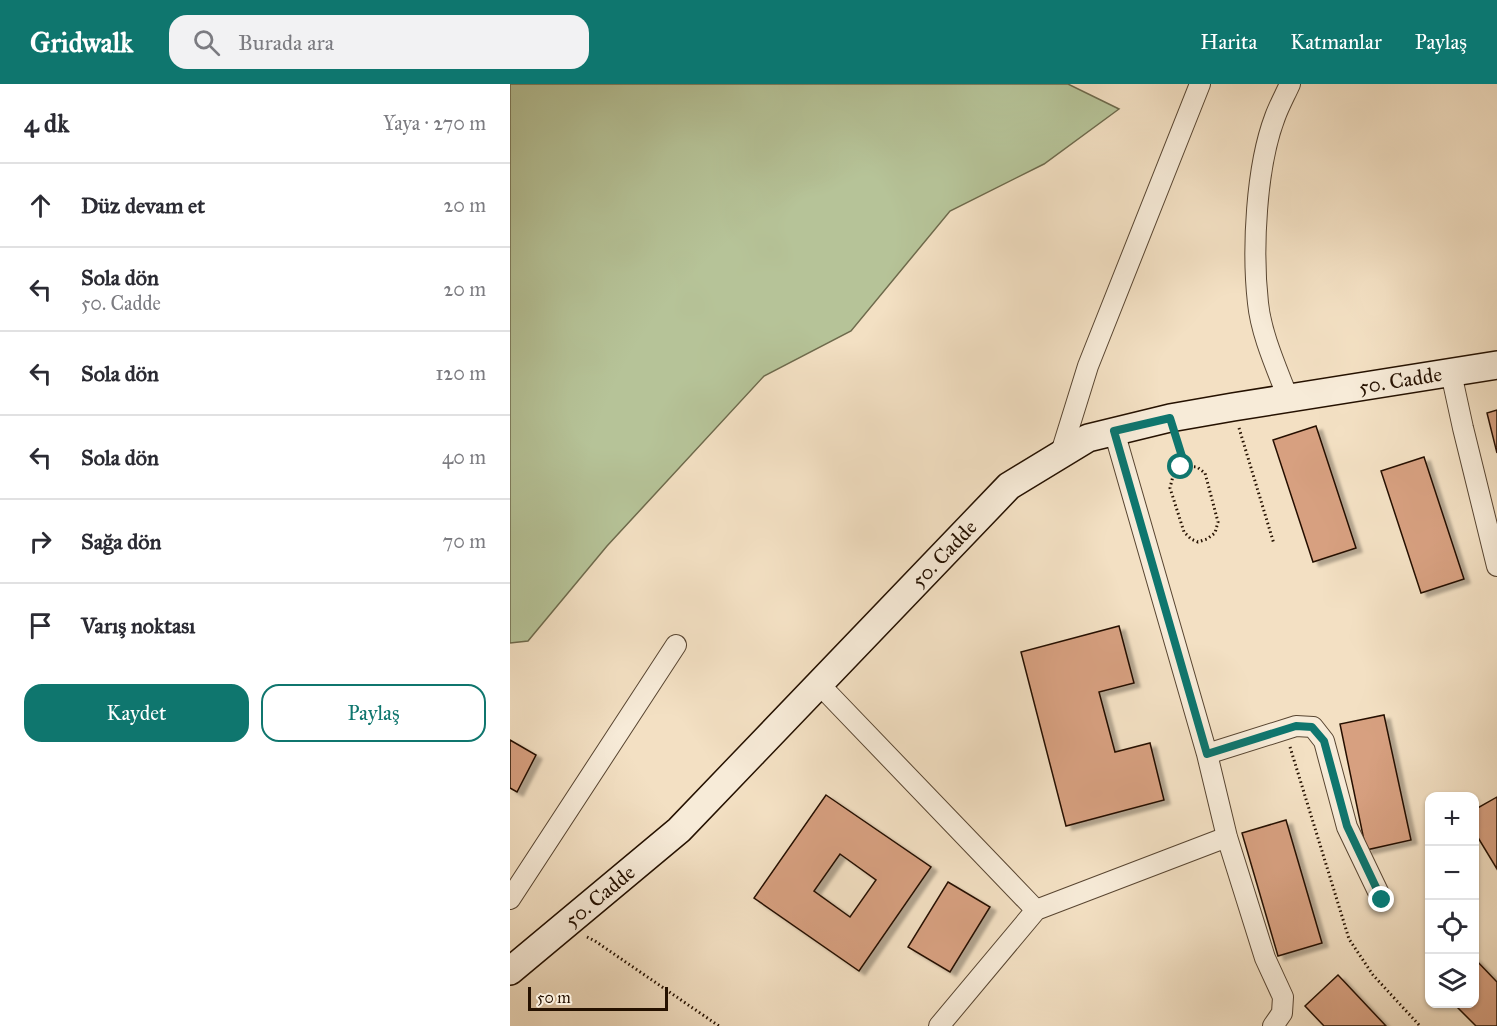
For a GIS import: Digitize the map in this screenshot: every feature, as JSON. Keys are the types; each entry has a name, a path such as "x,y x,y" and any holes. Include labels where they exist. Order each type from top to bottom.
{"street":[{"path":"1060,456 1088,366 1200,84"},
{"path":"1288,398 1271,353 1258,304 1256,243 1260,177 1274,119 1290,84"},
{"name":"50. Cadde","path":"510,971 679,830 1010,486 1088,438 1170,418 1233,406 1497,365"},
{"path":"1451,373 1497,566"},
{"path":"1114,431 1207,754 1227,837 1265,958 1283,997 1282,1013 1273,1026"},
{"path":"510,900 676,645"},
{"path":"819,684 1036,910"},
{"path":"1207,754 1296,726 1312,727 1324,741 1347,826 1382,900"},
{"path":"939,1026 1036,910 1227,837"}],"path":[{"path":"1233,406 1274,544"},
{"path":"1170,418 1185,466"},
{"path":"1185,466 1197,467 1205,473 1218,522 1215,533 1198,542 1184,532 1170,488 1173,476 1185,466"},
{"path":"1286,730 1349,939 1373,975 1420,1026"},
{"path":"563,928 595,941 719,1026"}],"green space":[{"path":"510,84 1068,84 1119,109 1044,164 950,211 851,331 764,376 607,546 528,641 510,643"}],"building":[{"path":"1497,410 1497,453 1487,413"},
{"path":"1316,426 1356,548 1313,562 1273,440"},
{"path":"1424,457 1464,579 1421,593 1381,471"},
{"path":"1119,626 1134,683 1099,692 1115,752 1150,743 1164,800 1066,826 1021,652"},
{"path":"1384,715 1411,840 1366,850 1340,724"},
{"path":"510,740 536,755 517,792 510,788"},
{"path":"826,795 931,867 859,971 754,898","holes":["840,854 876,880 850,917 814,891"]},
{"path":"1497,797 1497,869 1479,839 1479,807"},
{"path":"1286,820 1322,943 1278,956 1242,833"},
{"path":"948,882 990,907 950,972 908,947"},
{"path":"1479,963 1497,982 1497,1026 1476,1026 1458,1008 1479,1008"},
{"path":"1338,975 1386,1026 1324,1026 1305,1006"}],"route":[{"path":"1181,467 1185,466 1170,418 1114,431 1207,754 1296,726 1312,727 1324,741 1347,826 1382,900"}]}
